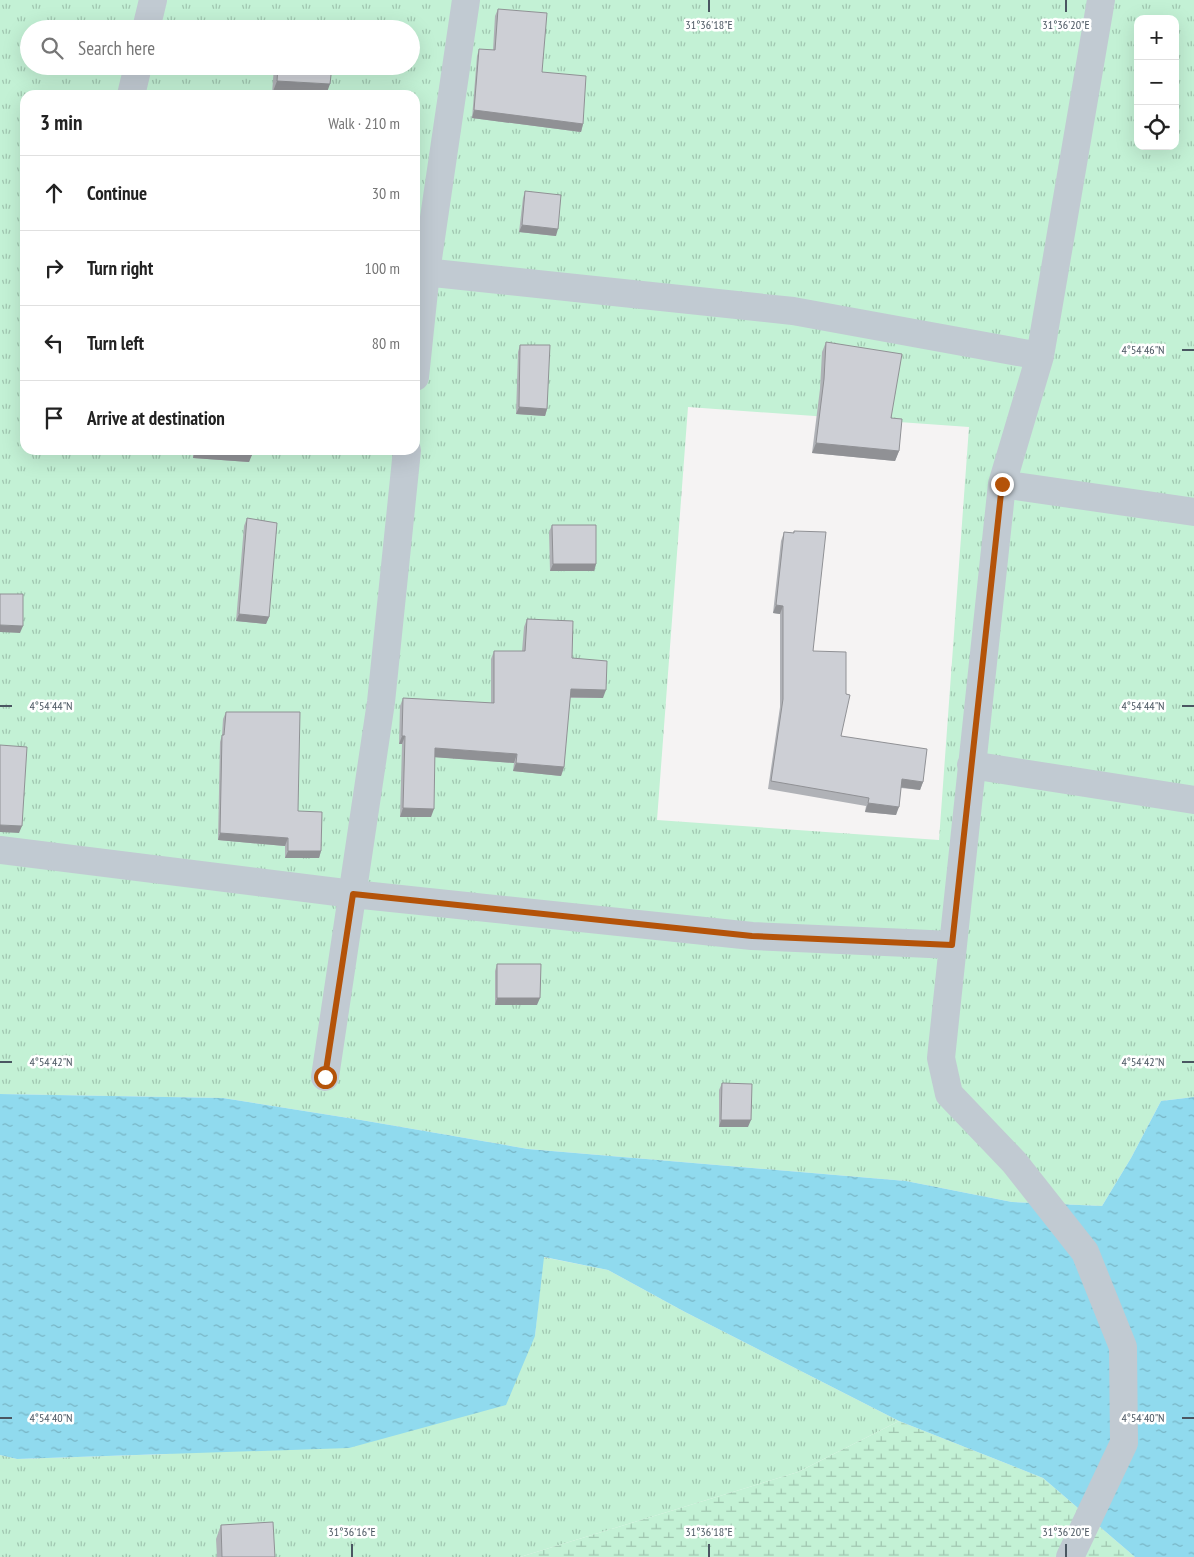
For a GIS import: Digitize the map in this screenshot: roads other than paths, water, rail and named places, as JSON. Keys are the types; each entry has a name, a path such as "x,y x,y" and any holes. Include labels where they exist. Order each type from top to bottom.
{"street":[{"path":"148,20 153,0"},
{"path":"466,0 420,272 793,311 1040,356"},
{"path":"1070,1557 1124,1443 1123,1346 1085,1252 1014,1162 949,1094 941,1058 1002,484 1040,356 1101,0"},
{"path":"132,90 136,75"},
{"path":"325,1077 382,702 407,455"},
{"path":"1002,484 1194,512"},
{"path":"971,765 1194,800"},
{"path":"0,850 353,894 752,936 952,945"}],"water":[{"path":"0,1094 223,1098 528,1149 906,1181 1012,1202 1102,1206 1131,1158 1161,1101 1194,1097 1194,1557 1135,1557 1043,1478 899,1421 685,1312 608,1270 544,1257 535,1336 506,1405 349,1448 17,1459 0,1455"}]}
